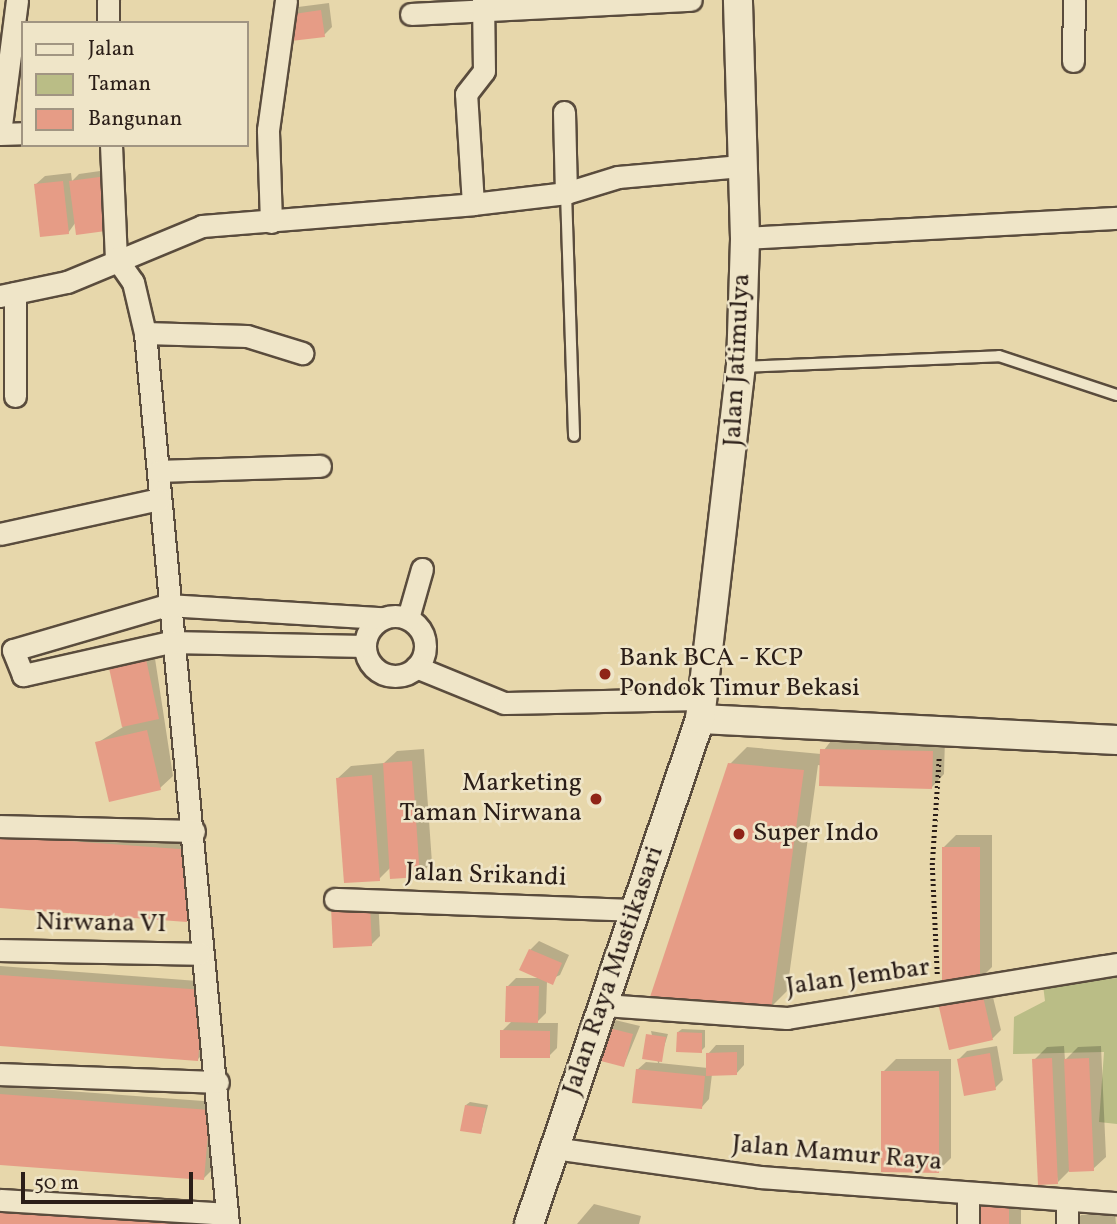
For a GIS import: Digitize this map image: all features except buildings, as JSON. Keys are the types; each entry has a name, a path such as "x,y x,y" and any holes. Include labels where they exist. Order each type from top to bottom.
{"main road":[{"name":"Jalan Jatimulya","path":"701,709 740,367 744,238 738,0"},
{"path":"701,709 940,729 1117,740"},
{"name":"Jalan Raya Mustikasari","path":"529,1224 701,709"}],"street":[{"path":"17,0 0,134 21,133"},
{"path":"108,0 108,21"},
{"path":"271,222 268,130 286,0"},
{"path":"411,14 483,5 691,0"},
{"path":"1073,61 1074,0"},
{"path":"473,205 467,94 484,71 483,5"},
{"path":"564,113 566,193"},
{"path":"0,1200 228,1219 218,1082 200,954 194,831 170,642 159,471 145,333 133,282 116,258 110,147"},
{"path":"15,397 7,295 67,282 116,258 202,226 473,205 566,193 618,177 741,166"},
{"path":"744,238 1117,218"},
{"path":"145,333 247,337 302,354"},
{"path":"159,471 320,466"},
{"path":"0,534 159,499"},
{"path":"408,618 422,569"},
{"path":"365,646 170,642 23,675 13,650 167,605 408,618"},
{"path":"365,646 382,618"},
{"path":"408,618 425,640 416,667"},
{"path":"365,646 373,667 387,675 416,667 504,704 701,709"},
{"path":"0,826 194,831"},
{"name":"Jalan Srikandi","path":"335,899 635,910"},
{"name":"Nirwana VI","path":"0,950 200,954"},
{"name":"Jalan Jembar","path":"604,1005 788,1018 939,996 1117,964"},
{"path":"0,1074 218,1082"},
{"name":"Jalan Mamur Raya","path":"554,1148 760,1177 968,1194 1067,1213 1117,1203"},
{"path":"968,1194 968,1224"}],"lane":[{"path":"566,193 574,436"},
{"path":"740,367 999,356 1117,395"}],"path":[{"path":"939,996 932,865 940,729"}],"green space":[{"path":"1117,978 1117,1124 1099,1122 1104,1052 1013,1054 1014,1017 1045,1001 1043,985"}],"place":[{"name":"Bank BCA - KCP Pondok Timur Bekasi","path":"605,674"},
{"name":"Marketing Taman Nirwana","path":"596,799"},
{"name":"Super Indo","path":"739,834"}]}
